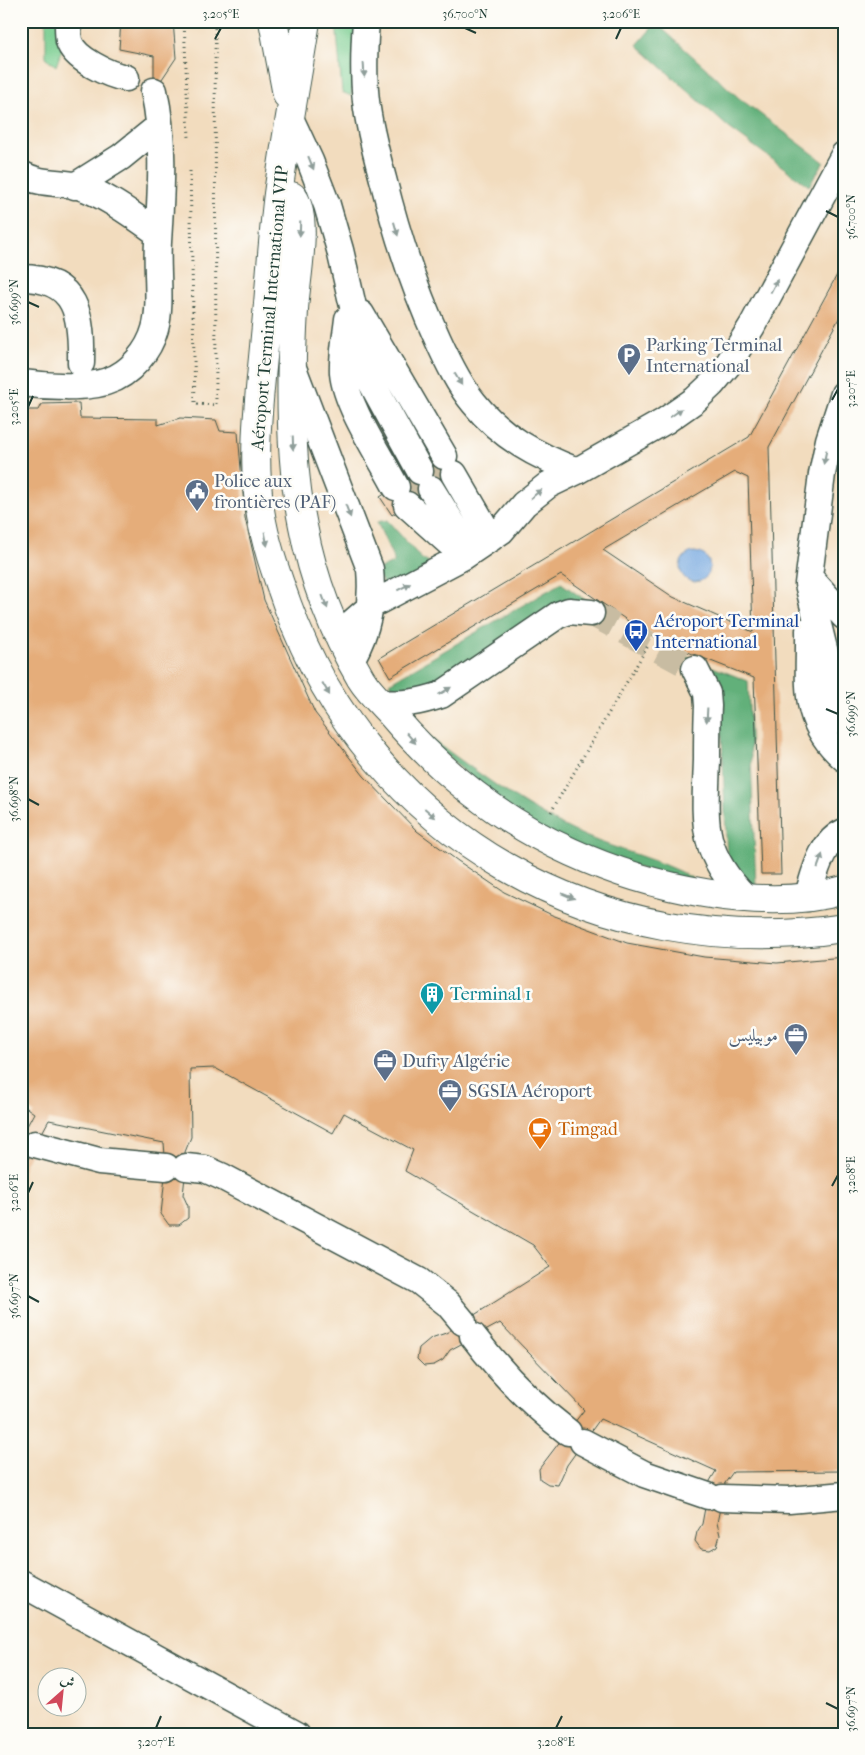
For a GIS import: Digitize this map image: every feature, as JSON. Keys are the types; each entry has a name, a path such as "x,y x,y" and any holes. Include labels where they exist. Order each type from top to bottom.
{"main road":[{"path":"273,21 284,75 290,118"},
{"name":"Aéroport Terminal International VIP","path":"306,21 278,194 256,427 256,468 260,510 268,551 296,629 321,680 353,731 399,785 452,833 516,872 584,903 655,924 692,931 778,935 844,928"},
{"path":"278,194 292,196 299,208 300,224 294,311 294,469 303,528 319,586 362,681 414,742 452,778 492,809 536,837 602,867 672,888 745,897 807,898 844,890"}],"street":[{"path":"68,21 70,43 84,58 108,75 126,78"},
{"path":"366,21 364,61 366,101 374,147 404,256 442,350 473,403 495,426 520,445 547,460 577,471"},
{"path":"21,383 94,384 109,381 125,372 138,360 148,346 155,329 162,176 162,148 158,127 158,105 154,91"},
{"path":"290,118 310,161 326,205 370,380 425,480 477,548"},
{"path":"75,186 121,157 158,127"},
{"path":"346,649 352,622 371,606 477,548 509,523 535,494 665,421 695,400 712,384 727,366 748,333 844,154"},
{"path":"21,174 51,185 75,186 118,206 158,233"},
{"path":"21,278 39,278 56,284 70,296 78,312 82,330 81,362"},
{"path":"293,367 370,570 371,606"},
{"path":"844,394 829,440 822,474 808,580 811,709 821,734 828,745 844,758"},
{"path":"425,480 477,548"},
{"path":"808,580 844,616"},
{"path":"808,580 832,680 844,697"},
{"path":"808,580 824,690 830,704 844,720"},
{"path":"808,580 816,695 827,719 844,737"},
{"path":"381,703 421,702 441,695 558,615 569,611 592,612"},
{"path":"695,670 707,693 708,706 705,806 708,842 716,863 729,881 745,897"},
{"path":"807,898 824,850 830,842 844,832"},
{"path":"35,1144 99,1161 205,1169 419,1282 448,1304 516,1389 541,1412 576,1437 644,1474 715,1497 789,1500 844,1495"},
{"path":"21,1583 297,1734"}],"path":[{"path":"184,21 189,139"},
{"path":"190,168 195,404 216,405 215,21"},
{"path":"536,837 648,644"}],"green space":[{"path":"46,21 61,21 62,49 56,66 46,58"},
{"path":"336,21 363,21 351,96 342,92"},
{"path":"656,23 739,98 824,162 809,186 729,128 637,45"},
{"path":"387,520 422,559 440,569 392,596 375,571 395,562 377,522"},
{"path":"561,583 594,606 429,689 404,693 389,683"},
{"path":"682,655 748,681 756,888 744,884 727,862 720,686 707,673"},
{"path":"421,731 521,802 585,836 679,871 692,878 689,886 522,826"}],"water":[{"path":"695,552 706,556 710,567 706,578 695,582 684,578 680,567 684,556"}],"building":[{"path":"121,21 173,21 176,58 154,91 154,56 119,49"},
{"path":"844,262 844,309 769,447 781,874 761,874 754,678 670,645 634,625 561,575 390,677 379,658 749,437","holes":["735,472 748,478 753,632 673,597 603,550"]},
{"name":"Terminal 1","path":"79,403 80,418 158,419 158,425 180,418 216,420 220,431 238,432 245,518 264,600 315,713 364,776 417,831 458,861 504,892 552,915 627,943 704,957 777,963 844,957 844,1471 733,1472 725,1483 717,1523 720,1535 717,1546 710,1550 701,1549 695,1541 697,1532 702,1524 710,1481 716,1471 600,1419 567,1465 558,1485 548,1484 540,1479 539,1469 584,1410 500,1323 450,1350 443,1360 434,1365 424,1366 417,1359 419,1348 431,1338 446,1333 550,1267 533,1245 405,1171 413,1150 344,1113 333,1133 215,1068 190,1069 191,1137 185,1152 186,1167 183,1195 188,1206 188,1218 179,1225 169,1225 161,1214 166,1167 164,1143 49,1120 24,1166 21,1185 21,1137 34,1113 21,1104 21,410 39,410 42,404"},
{"path":"447,454 458,471 392,515 380,497"}],"tunnel":[{"path":"433,462 444,481"},
{"path":"406,480 416,498"},
{"path":"591,613 695,669"}],"place":[{"name":"Parking Terminal International","path":"629,376"},
{"name":"Police aux frontières (PAF)","path":"197,512"},
{"name":"Aéroport Terminal International","path":"636,652"},
{"name":"Terminal 1","path":"432,1015"},
{"name":"موبيليس","path":"796,1056"},
{"name":"Dufry Algérie","path":"385,1082"},
{"name":"SGSIA Aéroport","path":"450,1112"},
{"name":"Timgad","path":"540,1150"}]}
